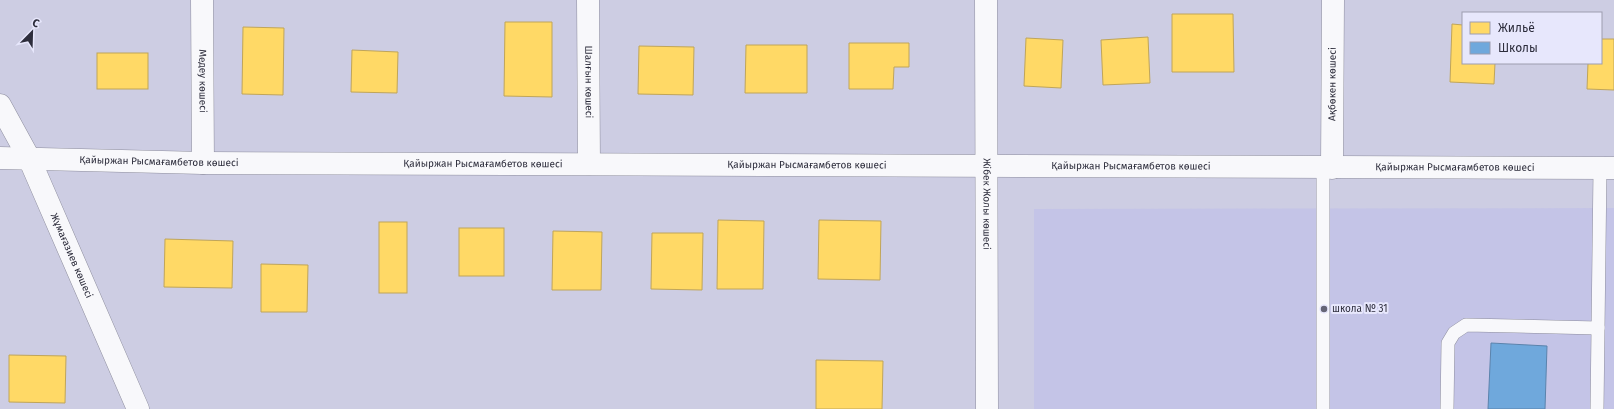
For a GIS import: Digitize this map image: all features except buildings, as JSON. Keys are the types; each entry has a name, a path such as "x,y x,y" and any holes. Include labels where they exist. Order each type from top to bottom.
{"street":[{"name":"Медеу көшесі","path":"202,0 203,163"},
{"name":"Шалғын көшесі","path":"588,0 589,164"},
{"name":"Жібек Жолы көшесі","path":"986,0 985,166 987,409"},
{"name":"Ақбөкен көшесі","path":"1327,168 1333,0"},
{"name":"Жұмағазиев көшесі","path":"0,105 29,158 138,409"},
{"name":"Қайыржан Рысмағамбетов көшесі","path":"0,158 203,163 1607,169"}],"lane":[{"path":"1323,409 1327,168"},
{"path":"1597,409 1598,328 1607,169"},
{"path":"1447,409 1448,343 1454,333 1466,324 1598,328"}],"shaded area":[{"name":"школа № 31","path":"1614,208 1614,409 1034,409 1034,209"}],"place":[{"name":"школа № 31","path":"1324,309"}]}
